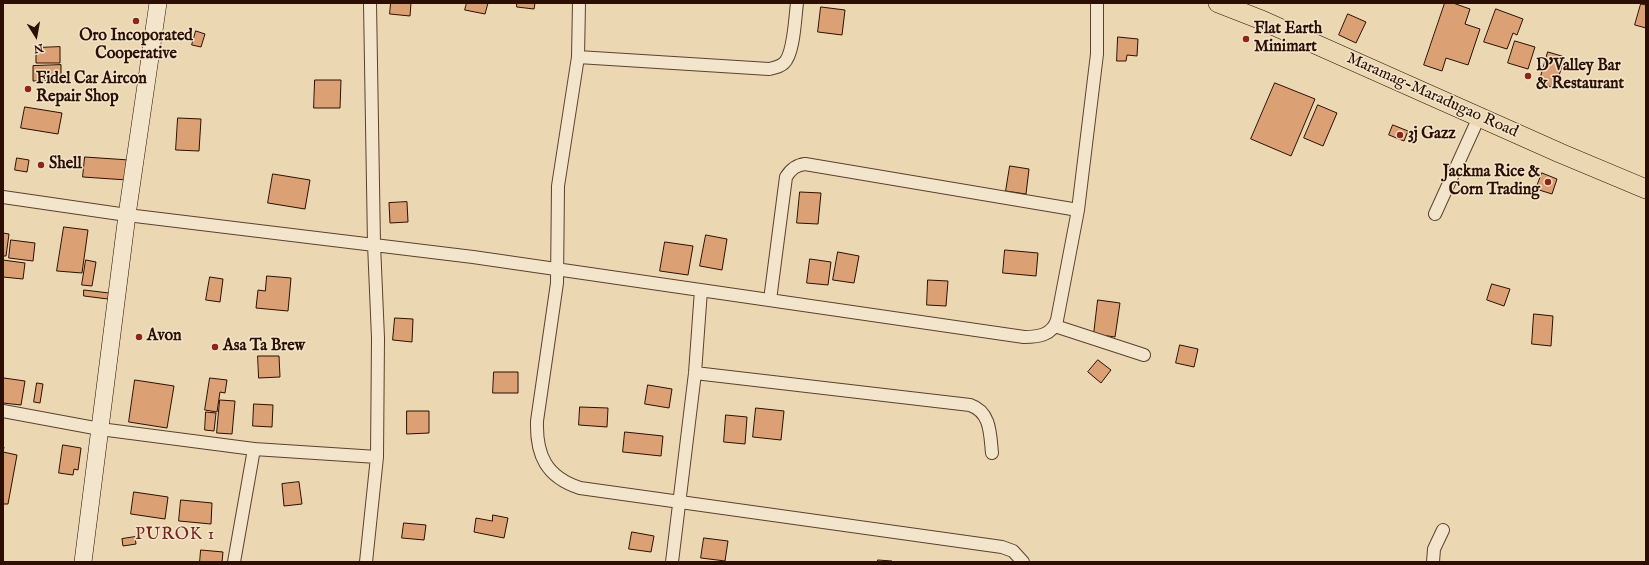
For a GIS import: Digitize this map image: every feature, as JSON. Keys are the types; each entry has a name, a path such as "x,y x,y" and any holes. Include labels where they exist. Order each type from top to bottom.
{"main road":[{"name":"Maramag-Maradugao Road","path":"1218,3 1259,19 1479,117 1646,189"}],"street":[{"path":"83,562 127,216 158,3"},
{"path":"366,562 377,457 378,338 374,244 370,3"},
{"path":"579,3 578,57 560,164 558,186 557,212 559,269 556,301 536,421 536,434 542,460 553,473 569,484 580,488 1002,547 1012,551 1023,562"},
{"path":"578,57 769,69 783,64 790,52 797,3"},
{"path":"3,197 127,216 374,244 559,269 1035,337 1044,335 1055,326 1078,210 1097,54 1097,3"},
{"path":"1435,214 1479,117"},
{"path":"770,300 786,177 789,171 799,165 805,164 1078,210"},
{"path":"672,562 695,373 702,290"},
{"path":"1055,326 1144,355"},
{"path":"695,373 970,405 978,408 983,413 987,421 990,429 992,453"},
{"path":"3,411 100,429 254,449 377,457"},
{"path":"234,562 254,449"},
{"path":"1434,562 1434,549 1443,530"}],"building":[{"path":"391,3 411,3 410,16 390,14"},
{"path":"467,3 488,3 485,14 465,10"},
{"path":"517,3 535,3 534,9 517,7"},
{"path":"1445,3 1453,3 1470,9 1465,24 1480,29 1468,65 1446,58 1442,71 1424,65"},
{"path":"1641,4 1646,5 1646,28 1635,25"},
{"path":"821,7 845,10 842,35 818,32"},
{"path":"1496,9 1523,19 1517,35 1513,33 1507,49 1484,42"},
{"path":"1348,14 1366,22 1356,43 1339,35"},
{"path":"196,31 205,34 201,47 192,45"},
{"path":"1118,37 1138,39 1137,56 1127,55 1126,61 1117,61"},
{"path":"1515,41 1535,47 1528,69 1508,63"},
{"path":"60,47 60,63 36,63 36,48"},
{"path":"1548,52 1565,57 1555,88 1539,83"},
{"path":"61,65 61,80 33,81 33,66"},
{"path":"315,80 341,80 340,108 314,108"},
{"path":"1275,83 1315,99 1291,156 1251,139"},
{"path":"1318,105 1337,113 1323,146 1304,138"},
{"path":"25,107 62,113 58,134 21,128"},
{"path":"178,118 201,119 199,151 176,150"},
{"path":"1393,125 1408,131 1404,141 1389,135"},
{"path":"85,157 129,160 127,180 83,177"},
{"name":"Shell","path":"17,158 29,160 27,172 15,170"},
{"path":"1010,166 1029,169 1026,194 1006,191"},
{"path":"1542,173 1557,179 1552,194 1536,189"},
{"path":"273,174 310,180 305,209 268,203"},
{"path":"800,192 821,193 818,224 797,223"},
{"path":"407,202 408,222 390,223 389,203"},
{"path":"64,227 88,230 82,273 57,271"},
{"path":"3,233 9,234 6,256 3,256"},
{"path":"706,235 727,239 722,270 700,266"},
{"path":"11,240 35,243 33,261 9,258"},
{"path":"665,242 693,246 688,275 660,271"},
{"path":"1005,250 1038,253 1036,276 1003,273"},
{"path":"838,252 859,256 854,283 833,280"},
{"path":"810,259 831,262 828,285 807,283"},
{"path":"3,260 25,263 23,279 3,277"},
{"path":"86,260 96,262 92,286 82,285"},
{"path":"267,276 291,278 288,311 256,308 258,290 265,291"},
{"path":"210,277 223,279 220,302 206,300"},
{"path":"928,280 948,281 946,306 927,305"},
{"path":"1492,284 1510,289 1504,306 1487,300"},
{"path":"84,290 109,293 108,299 84,296"},
{"path":"1098,300 1120,303 1115,337 1094,334"},
{"path":"1534,314 1553,316 1551,346 1532,344"},
{"path":"395,318 413,319 412,342 393,340"},
{"path":"1180,345 1198,349 1194,367 1176,363"},
{"path":"258,356 279,356 280,377 259,378"},
{"path":"1098,360 1111,370 1101,383 1088,372"},
{"path":"494,372 518,372 518,393 493,393"},
{"path":"4,378 25,381 21,405 3,403"},
{"path":"210,378 227,380 225,393 220,392 217,412 205,410"},
{"path":"135,380 174,386 167,428 129,422"},
{"path":"37,383 43,384 40,403 34,402"},
{"path":"648,385 672,389 669,408 645,404"},
{"path":"220,400 235,401 232,434 217,433"},
{"path":"254,404 273,405 272,427 253,426"},
{"path":"580,407 608,408 607,427 579,425"},
{"path":"756,408 784,411 781,440 753,437"},
{"path":"407,411 429,411 429,433 407,434"},
{"path":"206,412 216,413 214,431 205,430"},
{"path":"726,415 747,417 745,444 724,442"},
{"path":"625,432 663,436 661,456 623,452"},
{"path":"63,445 81,448 78,470 74,469 73,475 59,473"},
{"path":"3,452 17,455 8,504 3,504"},
{"path":"299,482 302,504 284,506 282,484"},
{"path":"134,492 168,497 165,519 131,514"},
{"path":"181,500 212,503 211,524 179,521"},
{"path":"493,515 508,518 504,538 474,532 476,518 492,521"},
{"path":"404,523 426,525 424,540 402,538"},
{"path":"632,532 654,536 651,552 629,549"},
{"path":"135,537 136,544 123,546 122,539"},
{"path":"704,538 728,541 725,561 701,558"},
{"path":"201,550 223,552 222,562 200,562"},
{"path":"878,560 892,561 892,562 878,562"}],"place":[{"name":"Oro Incoporated Cooperative","path":"136,21"},
{"name":"Flat Earth Minimart","path":"1246,39"},
{"name":"D'Valley Bar & Restaurant","path":"1528,76"},
{"name":"Fidel Car Aircon Repair Shop","path":"28,89"},
{"name":"3j Gazz","path":"1400,135"},
{"name":"Shell","path":"41,165"},
{"name":"Jackma Rice & Corn Trading","path":"1548,182"},
{"name":"Avon","path":"139,337"},
{"name":"Asa Ta Brew","path":"215,347"}],"district":[{"name":"PUROK 1","path":"175,536"}]}
